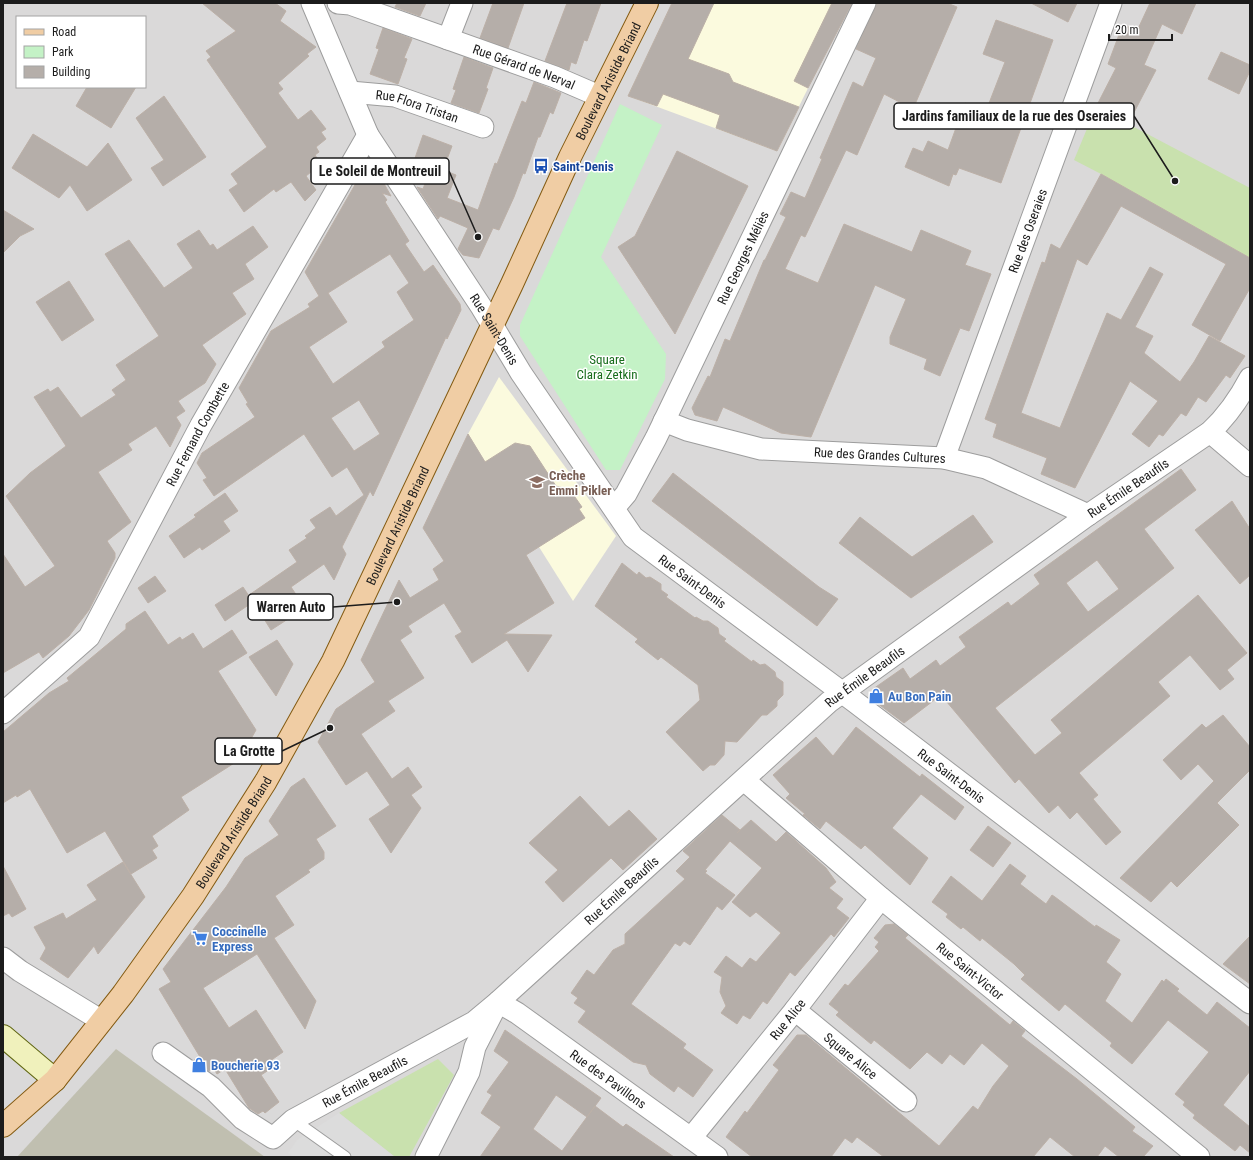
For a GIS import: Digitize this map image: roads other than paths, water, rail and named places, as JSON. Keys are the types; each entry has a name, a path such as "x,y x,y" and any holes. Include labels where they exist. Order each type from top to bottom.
{"main road":[{"name":"Boulevard Aristide Briand","path":"3,1126 55,1080 102,1021 193,896 269,774 333,661 493,324 599,96 647,3"}],"street":[{"name":"Rue Saint-Denis","path":"312,3 368,135 493,324 521,373 632,536 842,692 1250,1003"},
{"name":"Rue Gérard de Nerval","path":"338,3 350,4 555,76 599,96"},
{"path":"448,39 462,3"},
{"name":"Rue Georges Méliès","path":"614,508 626,494 664,421 865,3"},
{"name":"Rue des Oseraies","path":"944,458 1111,3"},
{"name":"Rue Flora Tristan","path":"350,92 395,96 482,127"},
{"name":"Rue Fernand Combette","path":"3,713 89,636 201,425 368,135"},
{"name":"Rue Émile Beaufils","path":"163,1053 211,1087 243,1119 273,1138 293,1120 474,1022 498,1002 829,702 1088,515 1210,432 1223,420 1240,398 1250,378"},
{"name":"Rue des Grandes Cultures","path":"664,421 687,430 762,449 944,458 986,468 1088,515"},
{"path":"1210,432 1250,466"},
{"name":"Rue Saint-Victor","path":"744,780 881,898 1200,1157"},
{"name":"Rue Alice","path":"691,1138 795,1010 881,898"},
{"path":"3,958 20,971 102,1021"},
{"name":"Rue Émile Beaufils","path":"426,1157 469,1072 475,1047 498,1002"},
{"name":"Rue des Pavillons","path":"498,1002 517,1013 718,1157"},
{"name":"Square Alice","path":"795,1010 906,1101"},
{"path":"3,1036 55,1080"}],"lane":[{"path":"293,1120 345,1157"}],"place":[{"name":"Saint-Denis","path":"541,166"},
{"name":"Jardins familiaux de la rue des Oseraies","path":"1175,181"},
{"name":"Le Soleil de Montreuil","path":"478,237"},
{"name":"Crèche Emmi Pikler","path":"537,482"},
{"name":"Warren Auto","path":"397,602"},
{"name":"Au Bon Pain","path":"876,696"},
{"name":"La Grotte","path":"330,728"},
{"name":"Coccinelle Express","path":"200,938"},
{"name":"Boucherie 93","path":"199,1065"}],"park label":[{"name":"Square Clara Zetkin","path":"607,366"}]}
